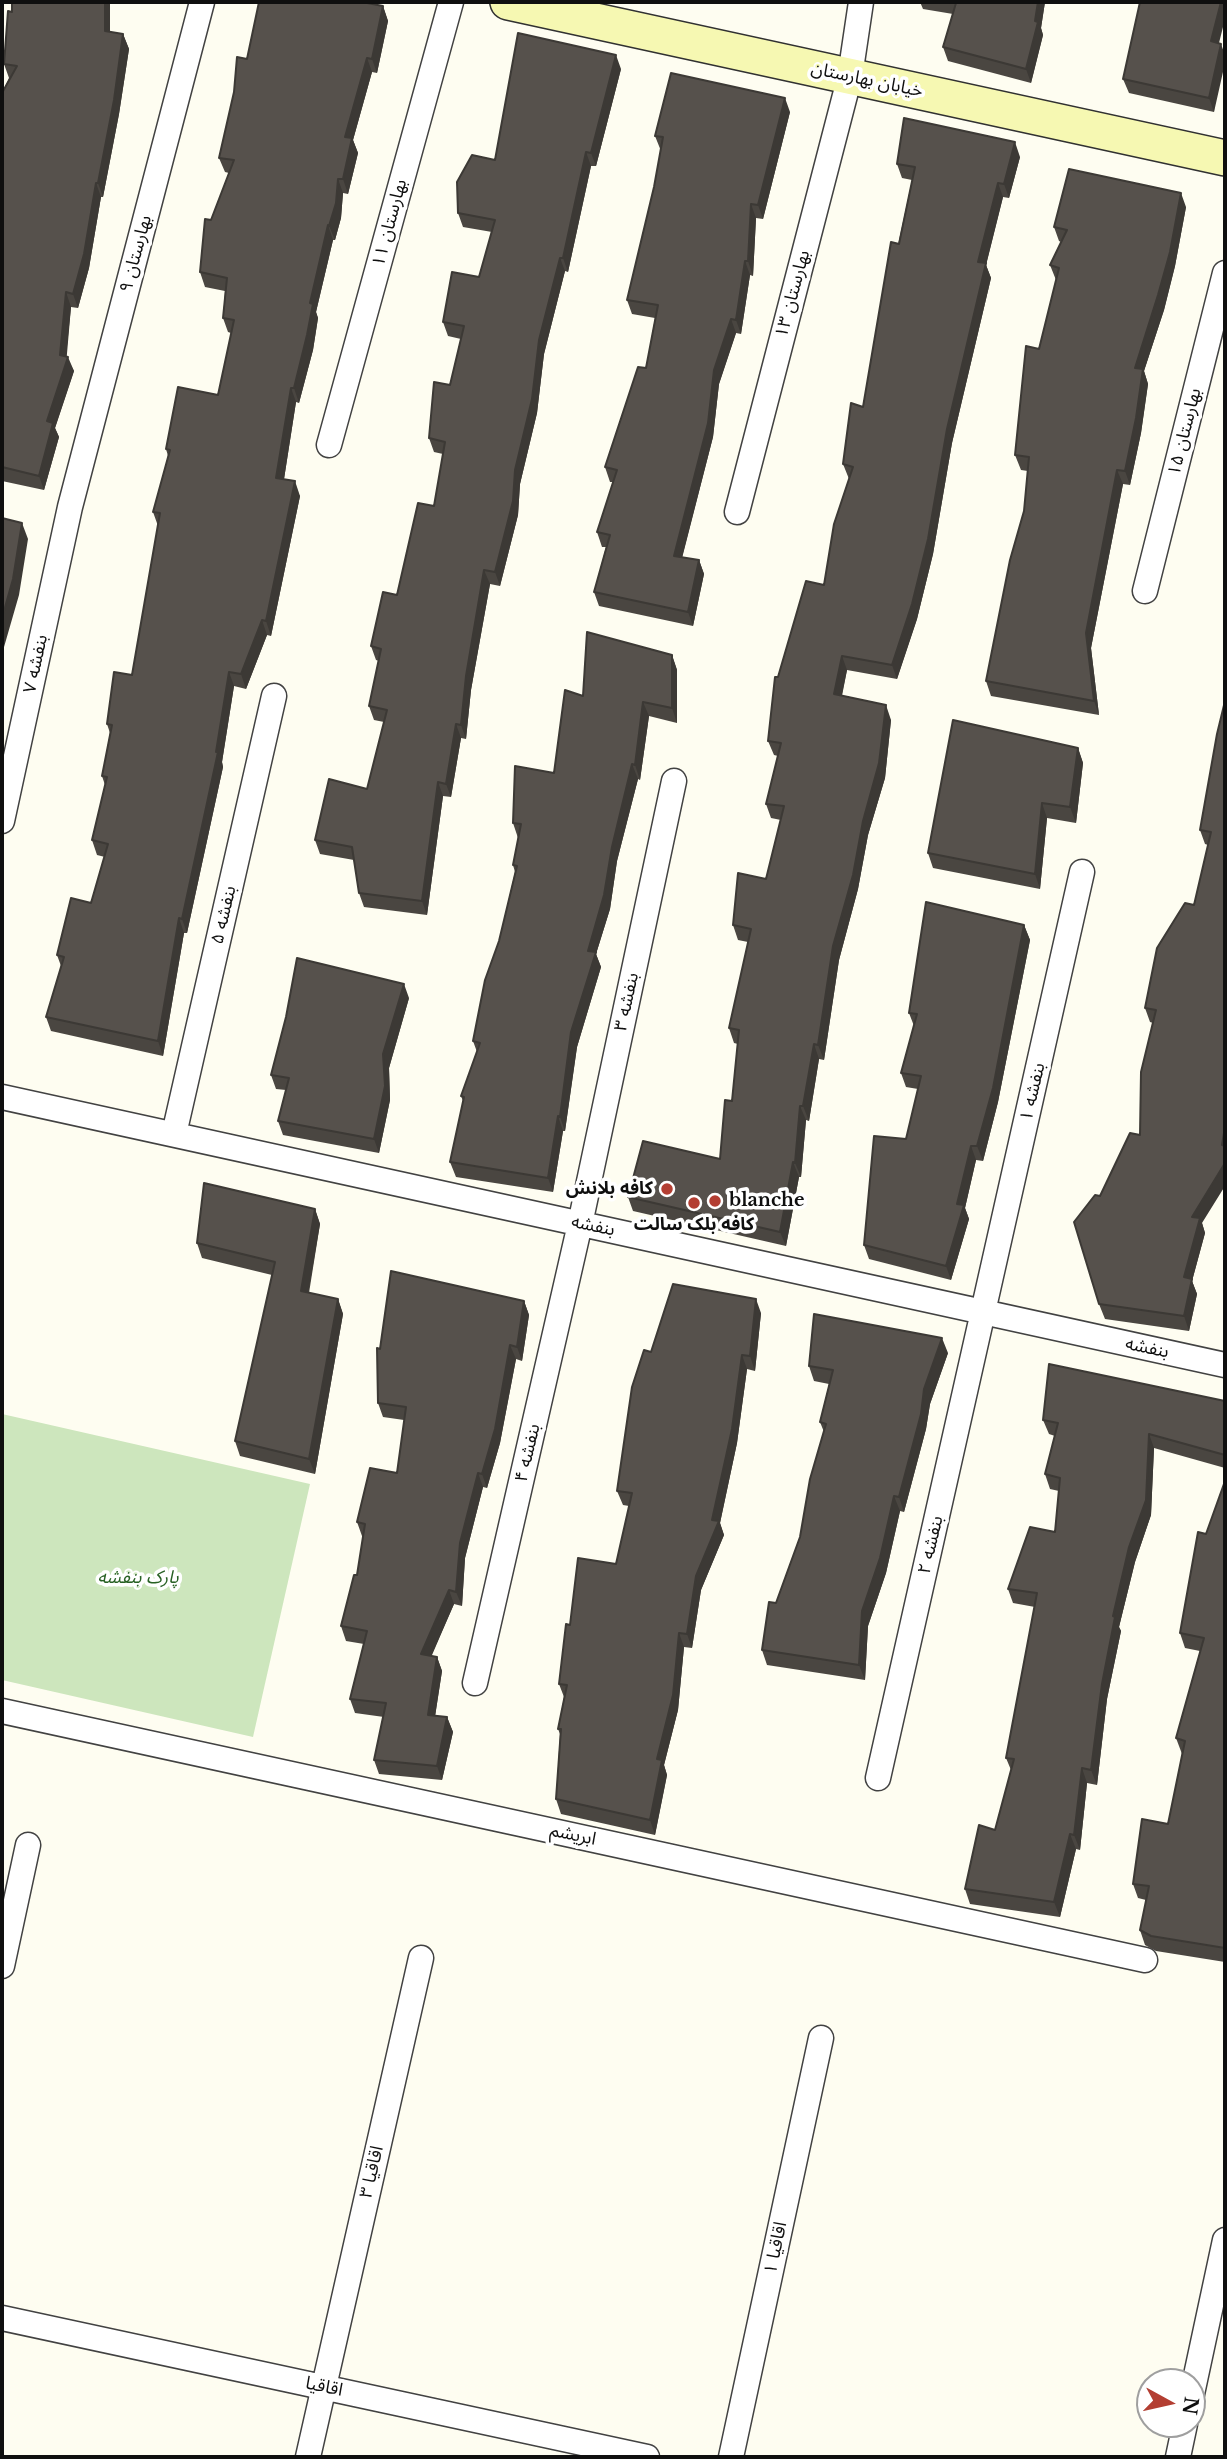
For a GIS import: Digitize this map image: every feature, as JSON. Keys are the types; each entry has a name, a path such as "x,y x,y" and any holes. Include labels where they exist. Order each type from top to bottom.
{"street":[{"name":"بهارستان ۹","path":"70,507 202,2"},
{"name":"بهارستان ۱۱","path":"329,445 451,2"},
{"name":"خیابان بهارستان","path":"508,2 1225,158"},
{"name":"بهارستان ۱۳","path":"737,512 850,76 861,2"},
{"name":"بهارستان ۱۵","path":"1145,591 1225,273"},
{"name":"بنفشه ۷","path":"2,821 70,507"},
{"name":"بنفشه ۵","path":"174,1135 274,696"},
{"name":"بنفشه ۳","path":"580,1223 674,781"},
{"name":"بنفشه ۱","path":"984,1312 1082,872"},
{"name":"بنفشه","path":"2,1097 1225,1365"},
{"name":"بنفشه ۴","path":"475,1683 580,1223"},
{"name":"بنفشه ۲","path":"878,1779 984,1312"},
{"name":"ابریشم","path":"2,1711 1145,1960"},
{"path":"2,1966 28,1845"},
{"name":"اقاقیا ۳","path":"308,2457 421,1958"},
{"name":"اقاقیا ۱","path":"731,2457 821,2038"},
{"path":"1198,2368 1225,2240"},
{"name":"اقاقیا","path":"2,2318 647,2457"},
{"path":"1178,2457 1182,2438"}],"green space":[{"name":"پارک بنفشه","path":"2,1414 310,1484 253,1737 2,1680"}],"building":[{"path":"12,2 105,2 105,31 123,34 114,100 84,254 73,294 66,292 60,355 68,357 47,421 53,423 39,476 2,467 2,93 17,66 4,64 8,11 12,12"},
{"path":"259,2 362,2 383,6 372,59 367,58 345,137 352,138 343,179 338,179 336,203 328,225 310,303 313,304 307,335 294,388 291,388 276,478 295,481 266,621 262,620 241,674 229,672 218,752 182,919 179,918 158,1041 46,1017 64,957 57,955 71,898 91,903 108,844 92,840 107,777 102,776 112,725 107,724 114,672 132,675 160,513 153,512 170,450 166,449 178,387 218,395 234,320 223,318 227,278 200,272 205,219 211,220 234,160 219,158 234,92 237,57 247,59"},
{"path":"950,2 1038,2 1035,21 1038,22 1026,69 943,47 956,3"},
{"path":"1140,2 1221,2 1211,41 1221,44 1209,98 1123,79"},
{"path":"518,33 616,55 591,153 586,152 563,258 560,258 539,340 532,399 515,470 513,501 495,572 484,570 466,676 461,725 456,724 446,784 438,782 422,901 359,893 352,847 315,840 329,779 367,789 387,710 369,706 381,649 371,646 383,592 397,595 418,503 434,506 445,442 429,438 434,382 450,385 464,326 443,322 452,272 479,277 495,220 458,213 457,182 472,155 495,160"},
{"path":"671,73 785,98 758,205 751,204 748,261 745,261 736,320 731,319 714,370 708,423 674,556 699,560 688,612 594,592 610,535 597,532 617,470 605,467 638,367 646,368 658,305 627,300 654,187 663,137 655,136"},
{"path":"904,118 1015,142 1004,184 998,183 978,262 986,263 947,429 928,539 912,604 892,665 842,656 834,694 886,705 879,763 833,946 818,1045 814,1044 803,1106 800,1106 795,1163 793,1162 780,1232 628,1197 643,1141 720,1159 725,1100 732,1101 739,1030 729,1028 751,929 733,925 738,873 766,879 784,806 766,804 781,743 768,741 775,677 778,677 806,581 824,585 834,524 853,467 843,464 851,403 863,407 891,242 899,244 915,167 897,164"},
{"path":"1069,169 1181,193 1170,252 1135,368 1143,369 1136,418 1125,471 1117,470 1086,633 1094,701 986,681 1010,560 1024,511 1029,457 1015,455 1026,346 1039,349 1059,268 1050,265 1067,230 1054,227"},
{"path":"2,518 22,523 13,579 2,618"},
{"path":"587,632 672,655 672,708 643,702 635,765 632,764 612,847 604,895 588,951 596,952 571,1032 560,1117 558,1116 548,1178 450,1162 464,1097 461,1096 480,1043 473,1041 485,980 499,941 517,866 513,865 521,824 513,823 515,766 554,773 565,690 583,696"},
{"path":"1225,701 1225,1127 1222,1145 1225,1146 1225,1163 1192,1217 1200,1218 1184,1277 1192,1279 1184,1316 1099,1304 1074,1222 1095,1195 1100,1196 1130,1133 1140,1135 1141,1072 1156,1010 1145,1008 1157,948 1185,903 1194,905 1211,832 1200,830"},
{"path":"953,720 1078,748 1070,807 1042,803 1035,874 928,853"},
{"path":"926,902 1024,925 993,1088 977,1146 971,1146 957,1204 964,1205 946,1266 864,1245 874,1136 906,1139 921,1076 901,1073 917,1014 909,1013"},
{"path":"297,958 404,984 383,1054 385,1086 374,1139 278,1121 289,1078 271,1075"},
{"path":"204,1183 315,1209 301,1291 338,1299 309,1459 235,1441 275,1262 197,1243"},
{"path":"391,1271 524,1301 517,1347 510,1345 495,1429 482,1474 478,1473 460,1543 456,1592 449,1590 421,1654 437,1657 428,1715 447,1717 437,1766 374,1760 386,1703 350,1699 367,1631 341,1626 354,1575 357,1575 365,1524 357,1522 370,1468 397,1473 406,1407 378,1403 377,1348 380,1349"},
{"path":"673,1284 756,1299 750,1356 742,1355 732,1429 712,1520 719,1521 696,1576 687,1634 679,1633 673,1695 657,1759 662,1760 650,1820 556,1799 561,1729 558,1729 567,1685 559,1684 578,1558 616,1564 632,1493 617,1491 632,1387 644,1350 651,1352"},
{"path":"814,1314 942,1338 924,1389 921,1414 899,1497 894,1496 880,1558 862,1611 859,1665 762,1650 769,1602 776,1603 800,1537 810,1479 826,1424 820,1422 833,1370 809,1366"},
{"path":"1049,1364 1225,1401 1225,1455 1149,1434 1146,1500 1129,1547 1113,1616 1115,1617 1102,1684 1091,1770 1082,1768 1074,1835 1070,1834 1054,1902 965,1889 979,1825 995,1830 1014,1759 1006,1758 1037,1593 1008,1589 1030,1527 1055,1532 1060,1478 1045,1474 1058,1423 1043,1420"},
{"path":"1225,1481 1225,1948 1151,1936 1140,1930 1149,1886 1133,1884 1142,1819 1168,1824 1185,1741 1176,1738 1204,1638 1180,1633 1198,1532 1206,1534"}],"place":[{"name":"کافه بلانش","path":"667,1189"},
{"name":"blanche","path":"715,1201"},
{"name":"کافه بلک سالت","path":"694,1203"}]}
